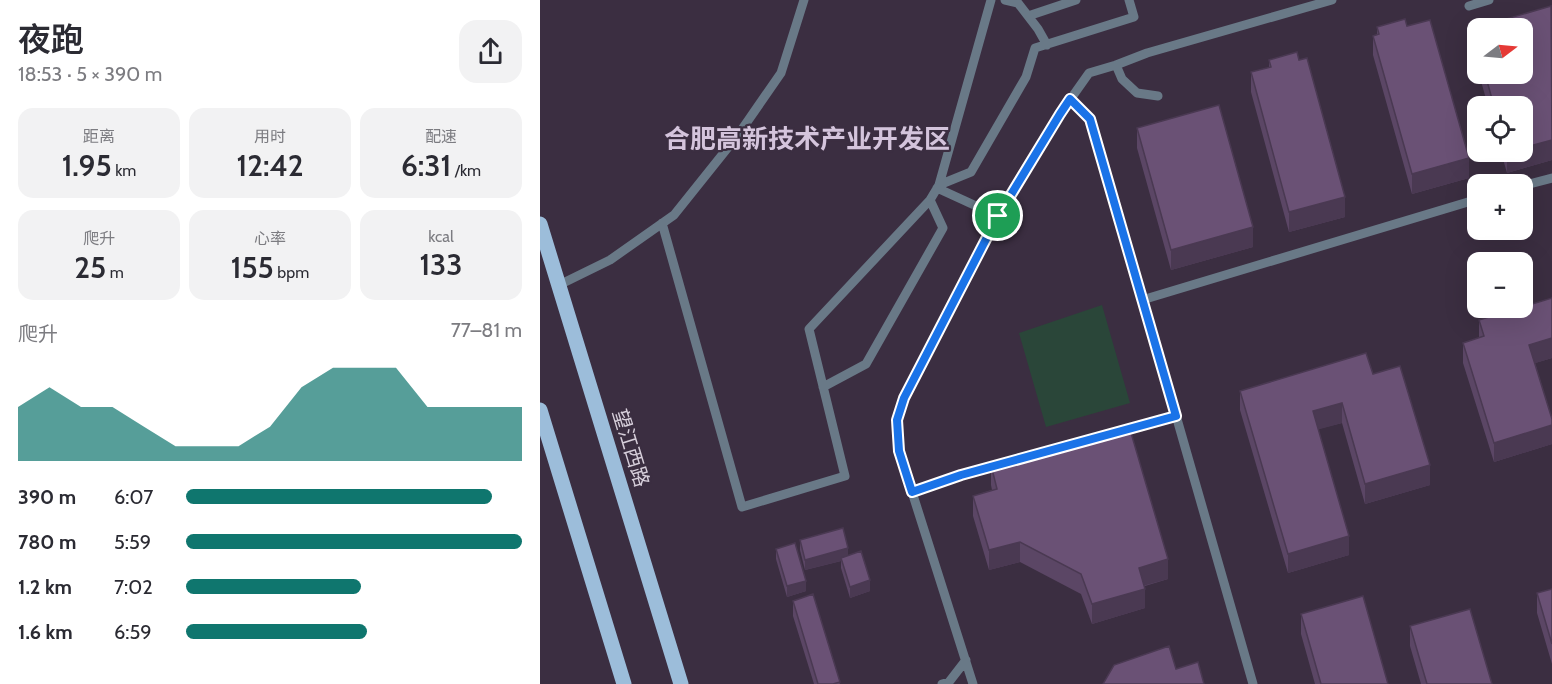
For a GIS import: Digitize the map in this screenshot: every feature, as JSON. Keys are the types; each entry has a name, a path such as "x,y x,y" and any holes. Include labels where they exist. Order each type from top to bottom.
{"main road":[{"name":"望江西路","path":"540,224 681,684"},
{"path":"540,410 624,684"}],"lane":[{"path":"559,285 610,260 674,215 738,135 781,73 804,0"},
{"path":"662,224 742,507 845,476 809,329 930,200 938,186 991,0"},
{"path":"1005,0 1018,3 1047,45"},
{"path":"1028,16 1076,0"},
{"path":"938,186 971,172 1026,77 1035,48 1134,17 1129,0"},
{"path":"973,684 899,451 897,420 904,398 998,216 1060,114 1089,73 1147,53 1332,0"},
{"path":"1469,6 1489,0"},
{"path":"1116,65 1122,79 1137,93 1158,96"},
{"path":"1070,99 1090,119 1252,684"},
{"path":"1533,183 1552,178"},
{"path":"938,186 998,216"},
{"path":"823,387 866,364 943,228 930,200"},
{"path":"1142,300 1467,202"},
{"path":"1108,435 1176,416"},
{"path":"912,492 1006,463"},
{"path":"942,684 949,682 966,660"}],"green space":[{"path":"1102,305 1130,403 1046,427 1019,333"}],"building":[{"path":"1551,6 1552,140 1533,145 1533,96 1491,96 1488,84 1533,84 1533,18 1510,18"},
{"path":"1405,19 1407,26 1430,20 1467,151 1467,159 1412,174 1373,36 1379,34 1377,27"},
{"path":"1297,52 1299,60 1307,58 1345,197 1289,212 1251,72 1271,67 1269,60"},
{"path":"1219,105 1253,227 1171,250 1137,128"},
{"path":"1552,298 1552,338 1529,345 1552,425 1494,443 1463,343 1484,336 1479,320 1533,318 1533,304"},
{"path":"1366,353 1373,374 1400,366 1430,465 1365,484 1342,403 1313,411 1349,536 1288,554 1240,391"},
{"path":"1129,426 1168,559 1139,568 1145,589 1092,604 1081,574 1020,542 989,550 973,496 997,489 991,465"},
{"path":"843,528 848,548 805,560 800,540"},
{"path":"795,543 806,581 787,586 776,549"},
{"path":"861,551 870,580 850,587 841,558"},
{"path":"1552,589 1552,644 1537,593"},
{"path":"813,594 840,682 833,684 818,684 793,601"},
{"path":"1363,596 1388,684 1321,684 1301,614"},
{"path":"1470,609 1492,684 1427,684 1410,626"},
{"path":"1169,646 1176,669 1198,662 1204,684 1103,684 1114,665"}],"district":[{"name":"合肥高新技术产业开发区","path":"807,139"}],"route":[{"path":"1070,99 1090,119 1176,416 961,475 912,492 899,451 897,420 904,398 998,216 1070,99"}]}
